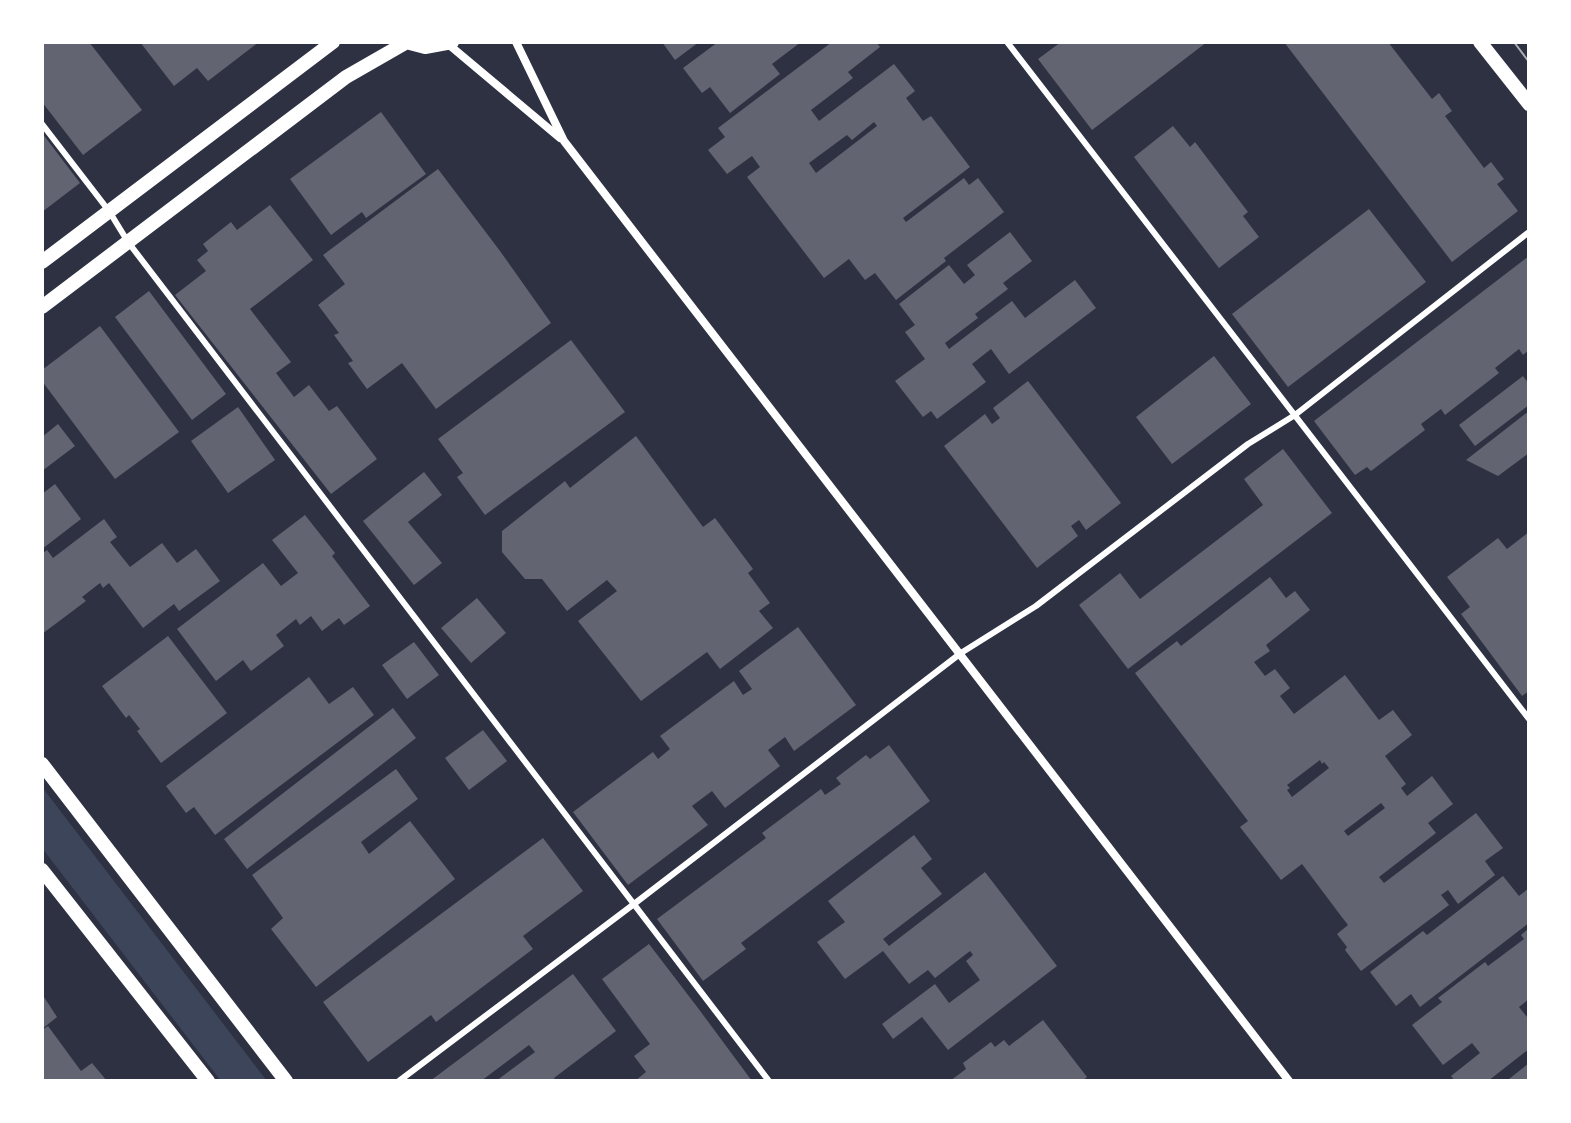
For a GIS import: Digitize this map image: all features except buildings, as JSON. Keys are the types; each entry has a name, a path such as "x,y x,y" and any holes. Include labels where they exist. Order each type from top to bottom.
{"street":[{"path":"42,262 333,42"},
{"path":"42,307 346,77 406,42 425,47 450,43 564,141 1289,1081"},
{"path":"516,42 564,141"},
{"path":"1480,42 1529,104"},
{"path":"42,764 286,1081"},
{"path":"42,870 208,1081"}],"lane":[{"path":"1007,42 1529,719"},
{"path":"42,124 109,211 128,242 769,1081"},
{"path":"399,1081 961,653 1036,606 1248,444 1295,415 1529,232"}],"shaded area":[{"path":"42,787 267,1081 221,1081 42,848"}],"tram line":[{"path":"1514,42 1529,62"}]}
